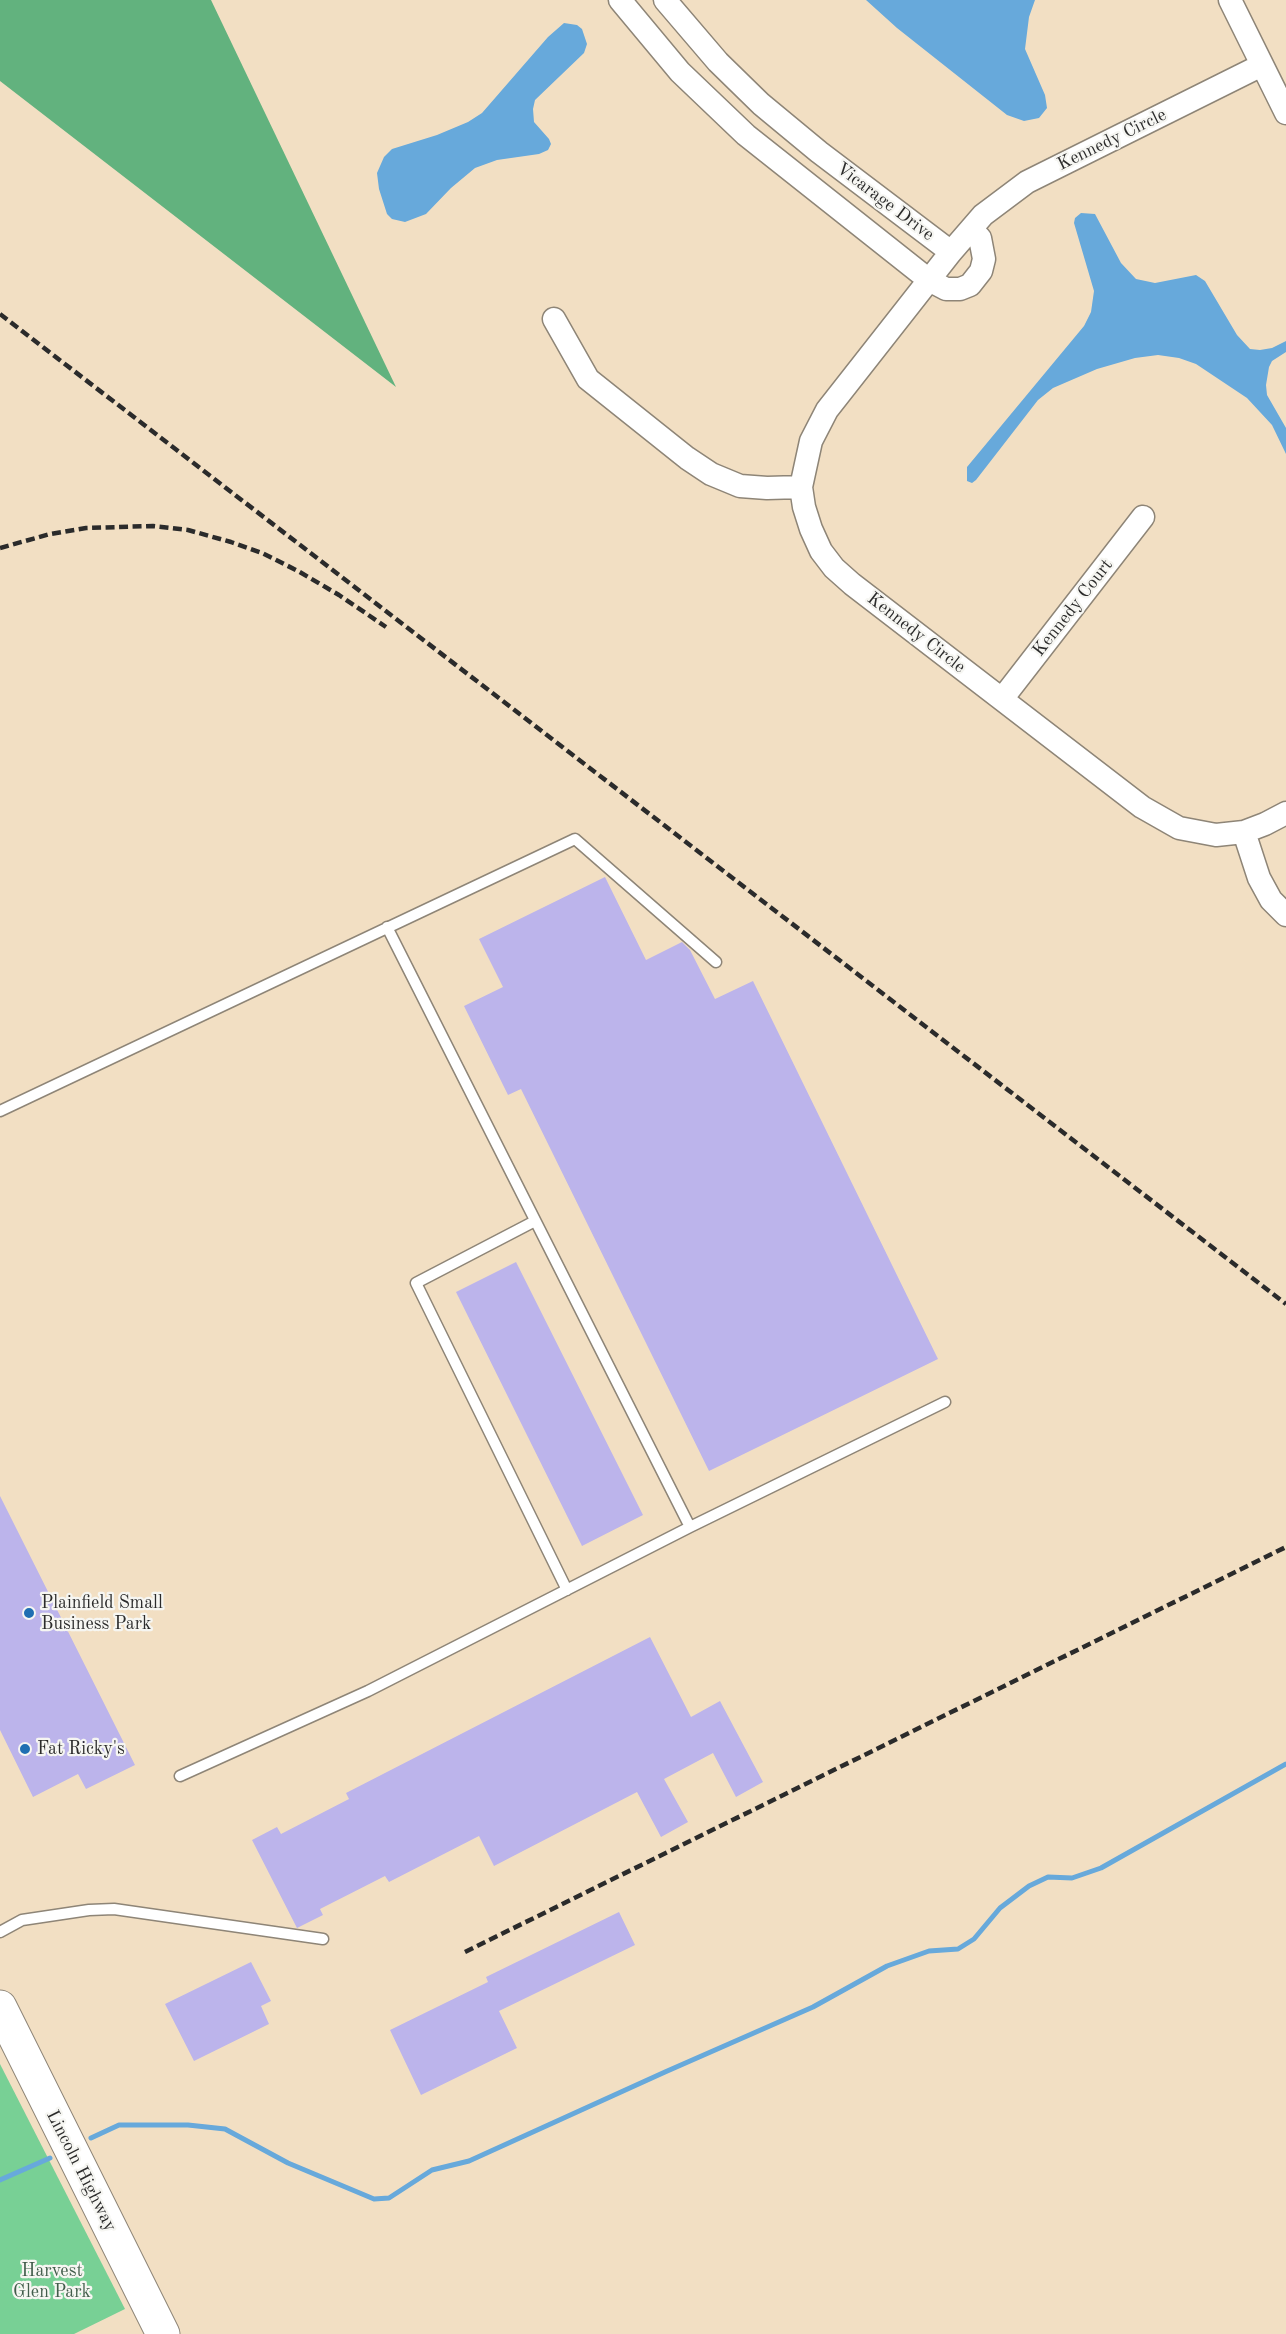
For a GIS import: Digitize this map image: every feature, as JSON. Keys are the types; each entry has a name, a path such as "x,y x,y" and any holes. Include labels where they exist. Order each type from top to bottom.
{"main road":[{"name":"Lincoln Highway","path":"0,2007 161,2333"}],"street":[{"name":"Vicarage Drive","path":"665,0 740,85 819,152 951,252"},
{"path":"1230,0 1286,113"},
{"name":"Vicarage Drive","path":"626,2 680,72 717,109 800,180 929,280"},
{"name":"Kennedy Circle","path":"1262,65 1027,182 983,215 951,252 827,410 811,441 801,487 811,529 821,551 834,568 1142,807 1179,828 1216,835 1244,832 1286,813"},
{"path":"717,109 740,85"},
{"name":"Vicarage Drive","path":"800,180 819,152"},
{"path":"929,280 946,289 960,289 970,285 981,271 984,259 980,238 971,229"},
{"path":"554,319 588,379 687,458 711,474 740,486 801,487"},
{"name":"Kennedy Court","path":"1002,699 1143,517"},
{"path":"1244,832 1259,878 1271,900 1286,915"}],"lane":[{"path":"0,1111 575,839 716,962"},
{"path":"387,927 690,1527"},
{"path":"536,1221 416,1283 567,1590"},
{"path":"180,1776 368,1691 690,1527 945,1402"},
{"path":"0,1932 21,1920 89,1910 114,1909 323,1939"}],"green space":[{"path":"0,0 211,0 396,387 0,81"},
{"name":"Harvest Glen Park","path":"0,2064 125,2309 74,2334 0,2334"}],"water":[{"path":"866,0 1035,0 1029,17 1025,49 1045,95 1047,108 1039,118 1024,121 1007,115 897,28"},
{"path":"564,23 577,25 582,29 587,44 584,53 535,100 534,122 549,139 551,144 548,150 539,154 497,160 475,168 451,188 426,214 405,222 392,219 387,214 379,189 377,173 384,157 392,149 437,135 468,122 482,113 548,37"},
{"path":"1081,213 1095,214 1121,263 1136,279 1155,283 1196,275 1205,281 1237,335 1250,349 1272,348 1286,341 1286,352 1272,361 1269,367 1266,385 1267,395 1286,428 1286,454 1272,425 1247,398 1196,364 1179,358 1158,355 1135,358 1097,369 1053,388 1038,400 976,480 972,483 967,481 967,467 1084,326 1091,312 1094,291 1074,223 1075,218"}],"building":[{"path":"605,877 646,960 682,942 690,950 715,999 753,981 938,1359 709,1471 521,1089 508,1095 464,1006 503,987 479,939"},
{"path":"516,1262 643,1515 582,1546 456,1292"},
{"name":"Plainfield Small Business Park","path":"0,1496 135,1765 86,1789 78,1774 33,1797 0,1730"},
{"path":"650,1637 691,1717 720,1701 763,1782 736,1797 713,1753 664,1779 688,1822 661,1837 637,1792 494,1866 479,1836 389,1882 385,1876 320,1909 323,1915 297,1928 252,1840 277,1827 281,1834 349,1799 346,1793"},
{"path":"619,1912 635,1945 499,2011 517,2048 421,2095 390,2030 488,1982 486,1977"},
{"path":"251,1962 271,2001 261,2006 269,2024 194,2061 165,2004"}],"waterway":[{"path":"91,2138 119,2125 188,2125 225,2129 288,2163 374,2199 389,2198 432,2170 469,2161 813,2007 887,1966 929,1951 958,1949 974,1939 1000,1908 1029,1886 1048,1877 1072,1878 1101,1868 1286,1764"},
{"path":"0,2180 50,2158"}],"railway":[{"path":"0,314 1286,1304"},
{"path":"0,548 50,534 86,528 153,526 188,530 262,553 339,595 386,627"},
{"path":"465,1952 1286,1547"}],"place":[{"name":"Plainfield Small Business Park","path":"29,1613"},
{"name":"Fat Ricky's","path":"25,1749"}]}
